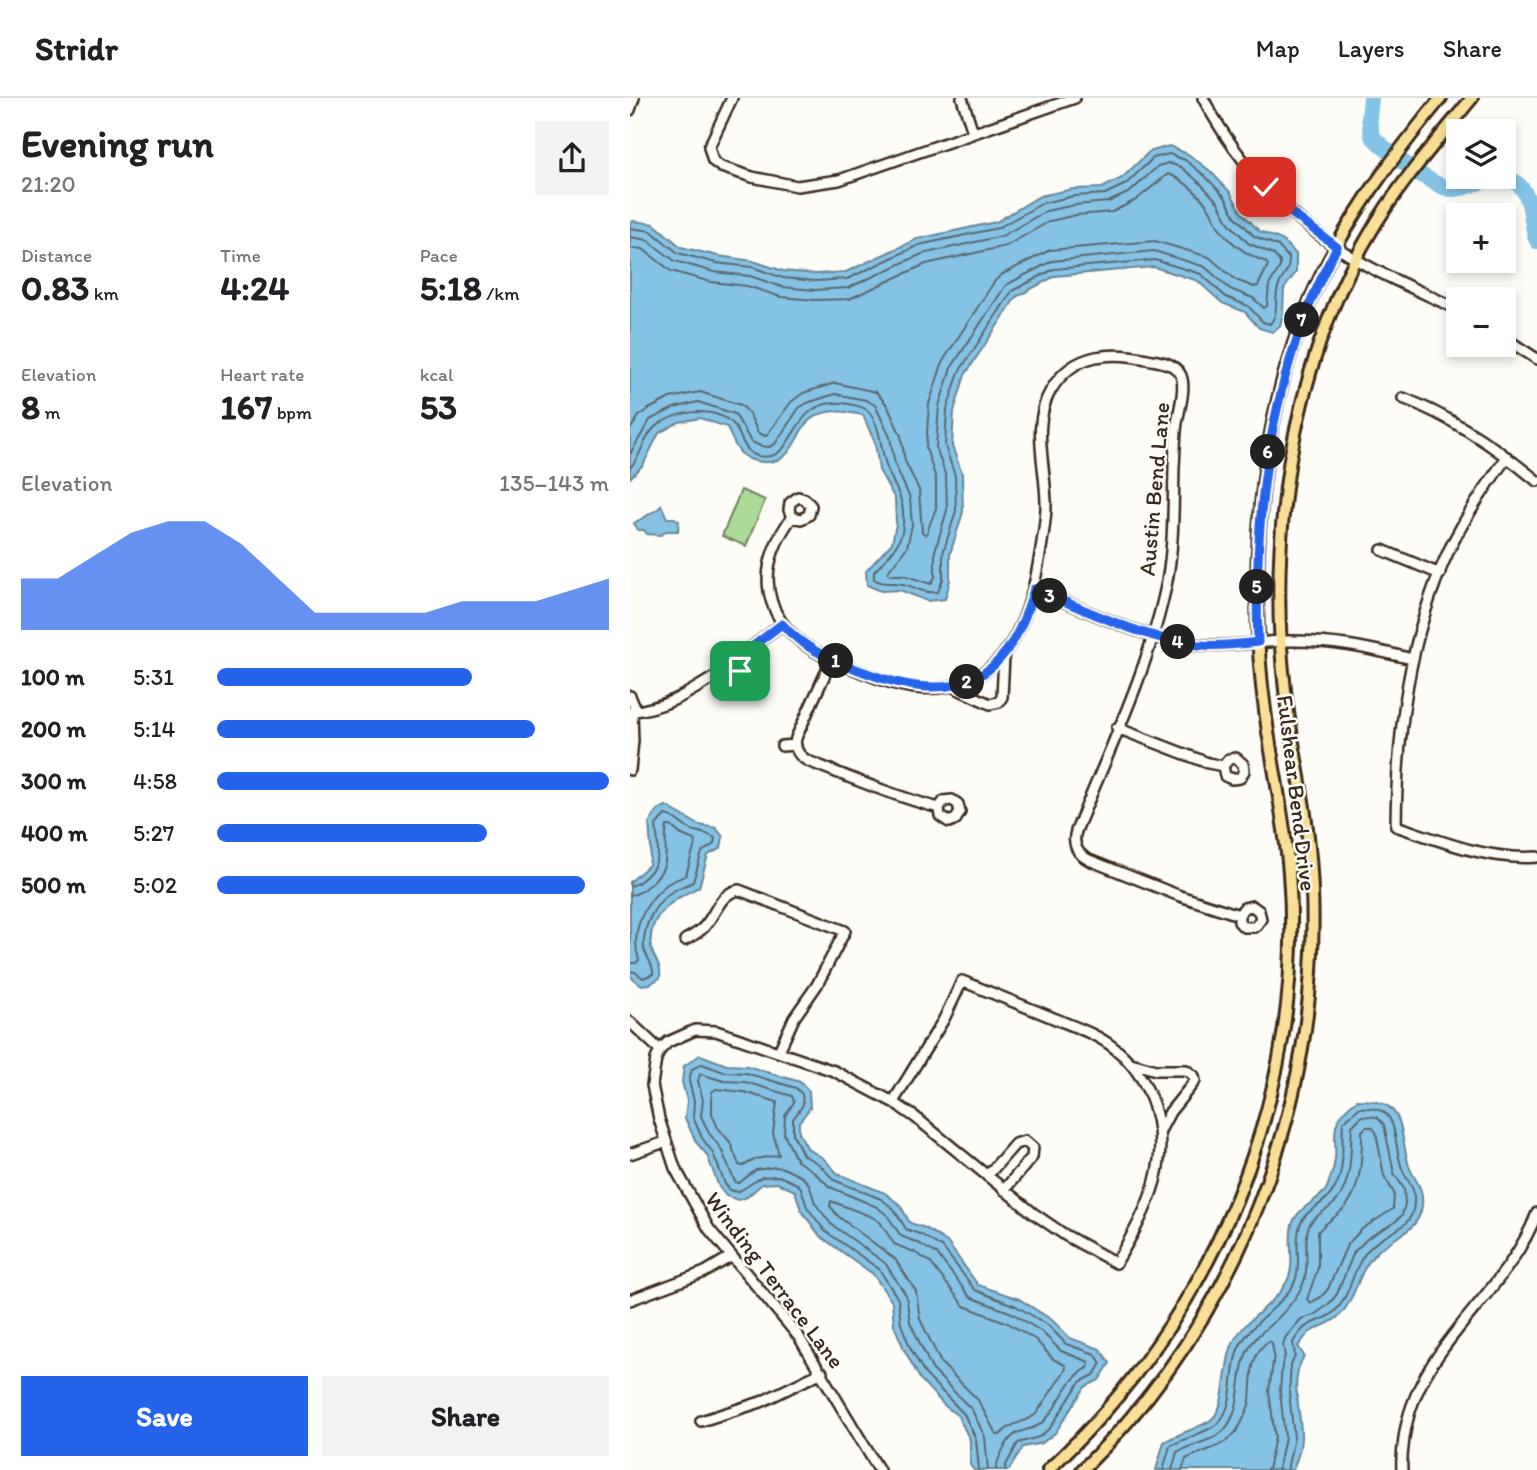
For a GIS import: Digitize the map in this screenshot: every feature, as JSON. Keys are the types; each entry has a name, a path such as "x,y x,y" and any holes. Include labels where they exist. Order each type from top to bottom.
{"main road":[{"name":"Fulshear Bend Drive","path":"1048,1470 1104,1414 1162,1340 1193,1291 1225,1227 1251,1161 1274,1079 1286,1008 1291,912 1286,844 1266,718 1258,642 1259,528 1272,431 1288,363 1313,293 1376,183 1441,98"},
{"name":"Fulshear Bend Drive","path":"1082,1470 1139,1408 1176,1360 1210,1306 1245,1237 1277,1156 1299,1070 1310,994 1313,912 1309,840 1285,688 1281,641 1280,574 1283,524 1295,436 1318,346 1355,259 1394,196 1472,98"},
{"path":"1291,912 1313,912"},
{"path":"1225,1227 1245,1237"},
{"path":"1066,1453 1082,1470"}],"street":[{"path":"630,110 634,98"},
{"path":"732,98 709,147 713,161 721,167 780,184 810,185 839,180 1075,98"},
{"path":"962,98 973,132"},
{"path":"1203,98 1226,136 1266,187 1294,215 1355,259 1446,304"},
{"path":"1516,345 1537,359"},
{"name":"Austin Bend Lane","path":"1034,589 1046,508 1041,423 1045,402 1054,385 1076,365 1105,355 1132,355 1168,364 1178,370 1183,383 1176,439 1171,554 1165,592 1153,636 1076,831 1076,848 1079,854 1089,860 1180,897 1238,915"},
{"path":"1403,398 1445,417 1507,457 1537,481"},
{"path":"1507,457 1463,524 1440,574 1412,659 1399,742 1396,825 1451,845 1499,856 1537,857"},
{"path":"793,517 776,541 769,566 771,597 782,624 801,644 832,660 908,687 951,686 981,675 1004,656 1022,626 1034,589 1153,636 1198,645 1281,641 1353,645 1412,659"},
{"path":"1382,550 1440,574"},
{"path":"740,656 782,624"},
{"path":"734,652 740,656 743,663 740,671 731,674 724,670 721,662 724,655 734,652"},
{"path":"951,686 988,703 997,703 1002,697 1004,656"},
{"path":"832,660 797,735 795,745 800,755 807,761 881,790 939,808"},
{"path":"631,712 662,706 682,697 724,670"},
{"path":"630,696 636,710 631,712"},
{"path":"630,769 633,741 631,712"},
{"path":"1117,728 1196,759 1223,766"},
{"path":"782,746 795,745"},
{"path":"685,940 699,932 727,894 739,890 845,931 823,975 790,1024 779,1051"},
{"path":"630,1022 660,1050 684,1033 704,1029 834,1070 892,1102 934,1131 1004,1190 1065,1235 1116,1263 1150,1199 1157,1175 1160,1131 1155,1107 1144,1083 1131,1063 1113,1046 1093,1034 962,981 944,1019 892,1102"},
{"name":"Winding Terrace Lane","path":"660,1050 652,1074 652,1085 665,1142 691,1200 730,1257 799,1337 880,1470"},
{"path":"1131,1063 1156,1070 1186,1070 1194,1076 1195,1081 1170,1112 1160,1131"},
{"path":"987,1176 1015,1144 1025,1140 1031,1143 1034,1148 1032,1157 1004,1190"},
{"path":"630,1154 665,1142"},
{"path":"1402,1470 1406,1425 1417,1389 1436,1357 1517,1256 1537,1213"},
{"path":"630,1300 705,1272 730,1257"},
{"path":"701,1421 761,1402 822,1372"}],"green space":[{"path":"741,490 765,500 746,546 722,536"}],"water":[{"path":"1169,146 1188,154 1209,170 1231,193 1241,212 1259,231 1282,240 1296,254 1296,272 1284,289 1280,326 1272,332 1259,328 1245,312 1222,303 1198,281 1154,267 1055,276 1016,297 965,375 954,411 952,446 962,474 963,512 950,554 950,580 945,599 927,601 900,590 881,591 867,585 866,571 892,543 896,524 895,499 879,470 875,443 863,415 833,411 816,416 803,428 789,452 782,458 762,462 743,455 727,427 700,418 679,422 659,433 643,465 630,478 630,223 633,221 654,224 681,247 718,256 753,261 783,271 816,274 846,272 917,239 996,222 1040,196 1073,189 1102,188 1122,178 1149,152"},
{"path":"661,505 667,518 679,521 678,531 666,531 661,535 638,530 634,523"},
{"path":"666,806 699,825 716,828 723,837 721,848 708,855 699,887 672,902 658,917 653,926 651,947 660,969 660,978 650,984 640,985 630,976 630,882 649,865 649,823 658,810"},
{"path":"700,1055 727,1065 747,1066 800,1082 809,1091 810,1108 799,1122 799,1133 808,1149 823,1158 838,1174 885,1193 900,1205 910,1223 925,1228 947,1242 978,1285 1019,1299 1052,1320 1070,1338 1100,1349 1110,1363 1099,1380 1085,1387 1055,1433 1042,1443 1023,1447 1009,1470 974,1470 970,1465 970,1440 958,1416 920,1379 894,1325 892,1302 873,1274 820,1236 801,1210 795,1191 777,1183 762,1184 747,1197 738,1200 726,1196 719,1187 707,1155 696,1142 685,1118 687,1101 682,1082 684,1066"},
{"path":"1357,1100 1384,1104 1395,1113 1409,1166 1420,1188 1422,1206 1410,1229 1381,1248 1369,1261 1341,1314 1309,1333 1298,1346 1304,1356 1299,1366 1296,1386 1301,1438 1293,1470 1156,1470 1164,1442 1208,1422 1217,1413 1233,1343 1245,1326 1274,1299 1286,1283 1291,1269 1290,1240 1294,1219 1326,1189 1334,1164 1336,1126 1339,1118"}],"waterway":[{"path":"1371,98 1369,118 1372,136 1398,159 1422,175 1452,189 1495,178 1511,180 1519,185 1527,197 1537,241"}],"route":[{"path":"740,671 743,663 740,656 782,624 807,648 888,681 923,688 960,684 981,675 1004,656 1022,626 1034,589 1174,642 1218,646 1258,642 1259,528 1272,431 1295,340 1310,300 1337,247 1294,215 1266,187"}]}
